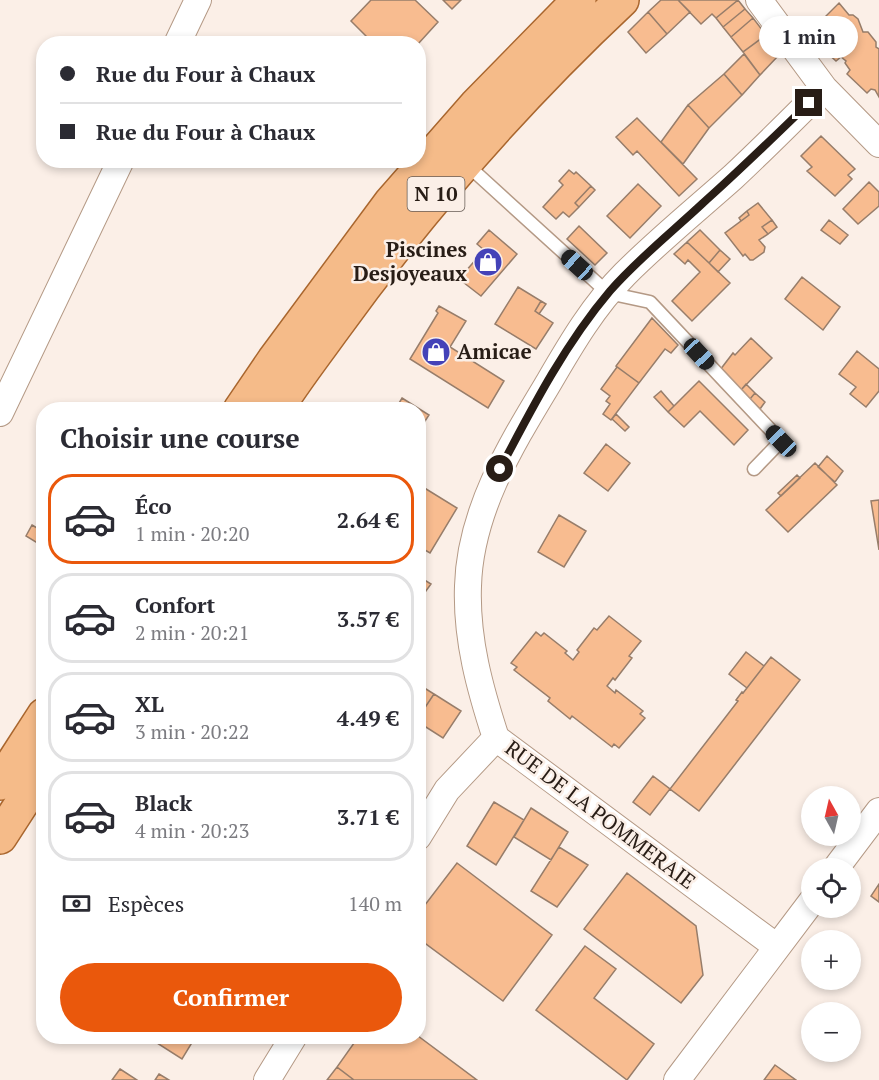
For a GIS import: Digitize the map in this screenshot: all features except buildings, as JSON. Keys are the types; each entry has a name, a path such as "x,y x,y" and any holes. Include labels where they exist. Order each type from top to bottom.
{"main road":[{"name":"N 10","path":"426,162 476,105 579,0"},
{"name":"N 10","path":"282,402 372,274 431,200 501,119 621,0"},
{"name":"N 10","path":"246,402 328,285 391,201 421,168"},
{"path":"0,783 36,727"},
{"path":"0,837 36,781"}],"street":[{"path":"181,36 198,0"},
{"path":"759,0 824,88 879,144"},
{"path":"496,738 479,685 472,650 468,587 472,550 481,513 500,469 524,423 577,335 608,293 625,274 733,176 824,88"},
{"path":"0,413 117,168"},
{"name":"RUE DE LA POMMERAIE","path":"426,824 447,790 496,738 777,947"},
{"path":"844,858 879,811"},
{"path":"677,1080 801,915"},
{"path":"267,1080 289,1044"}],"lane":[{"path":"475,172 608,293 650,302 781,441 754,469"}],"place":[{"name":"Piscines Desjoyeaux","path":"488,262"},
{"name":"Amicae","path":"436,352"}],"route":[{"path":"500,469 524,423 577,335 608,293 625,274 809,103"}]}
